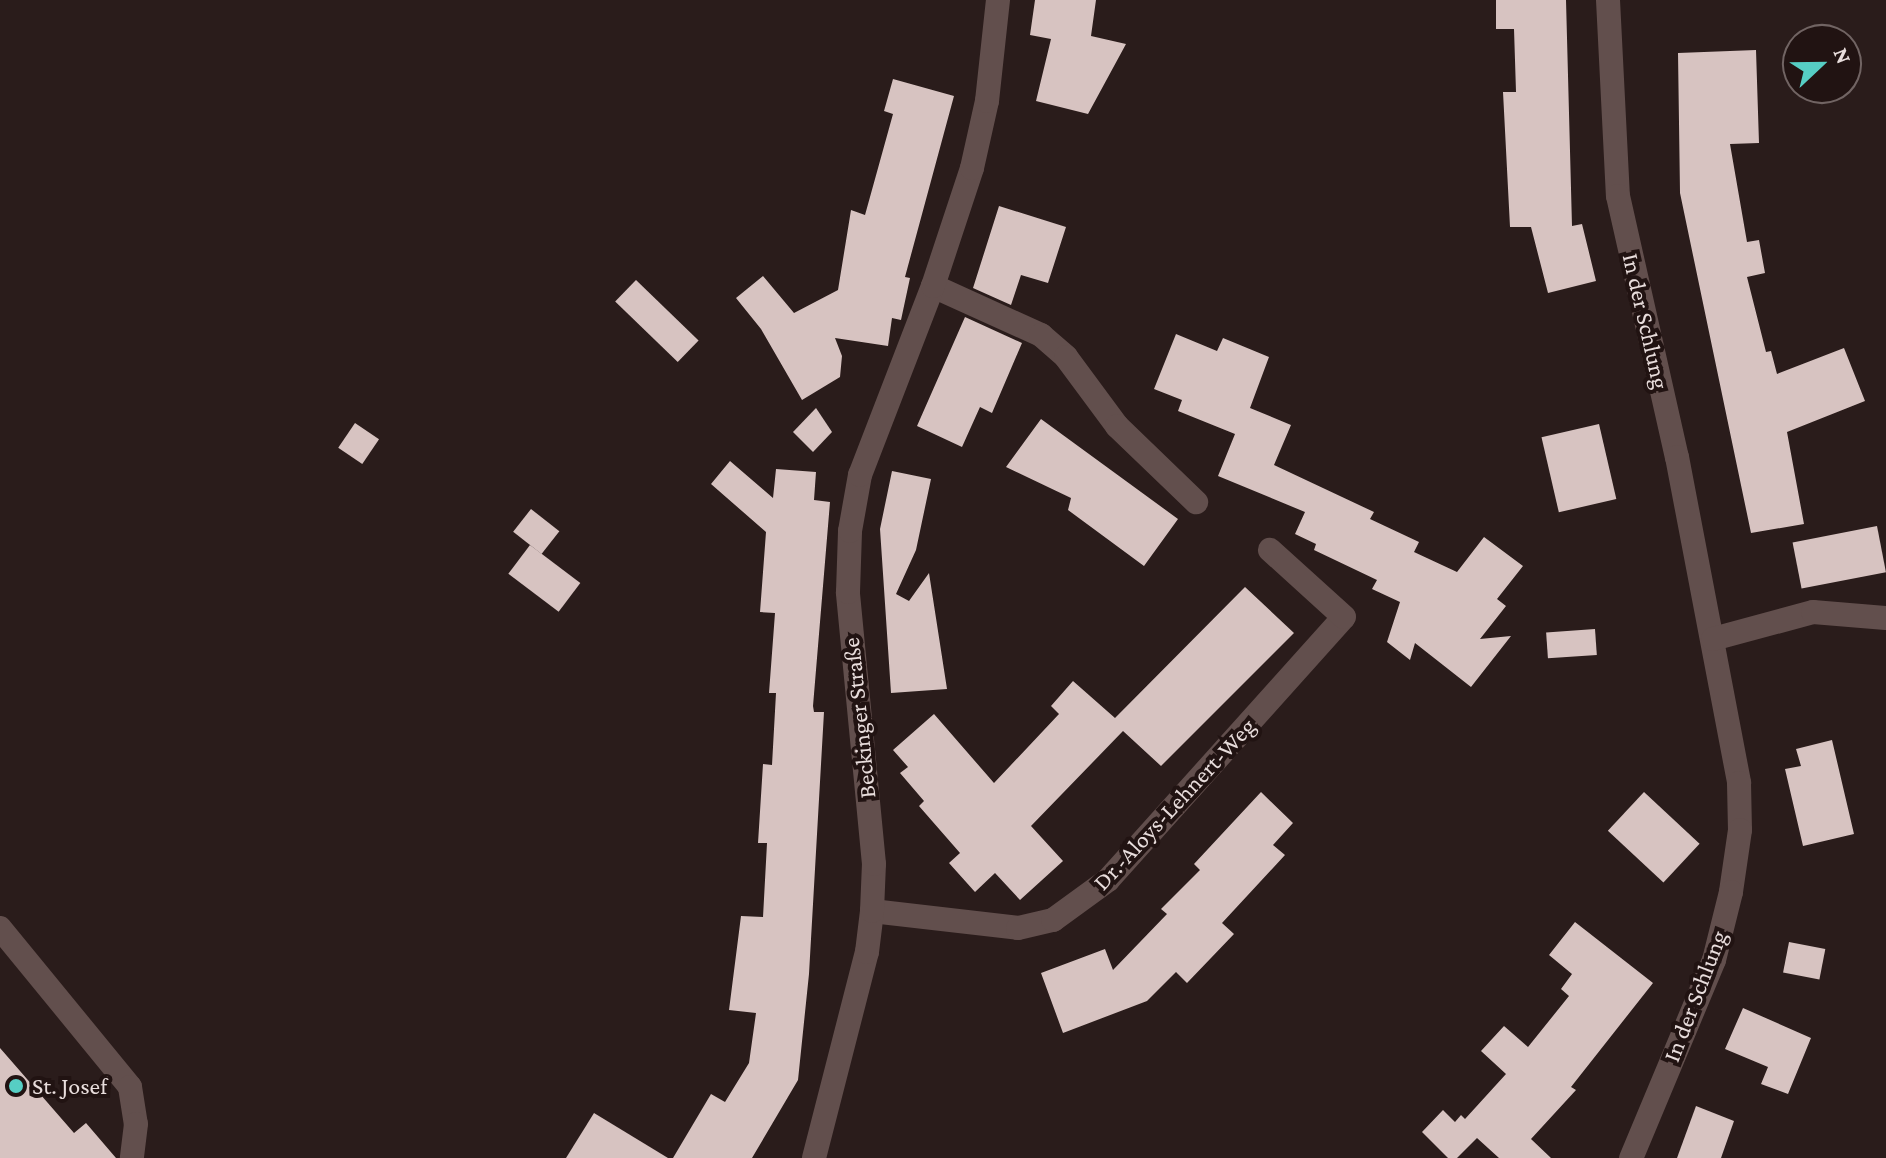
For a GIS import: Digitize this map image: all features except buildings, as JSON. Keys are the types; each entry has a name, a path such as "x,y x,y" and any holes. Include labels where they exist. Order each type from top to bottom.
{"street":[{"name":"Beckinger Straße","path":"814,1158 867,952 872,911 874,864 848,592 850,531 860,475 933,286 972,168 987,101 998,0"},
{"name":"In der Schlung","path":"1608,0 1618,196 1713,639 1739,783 1740,830 1731,892 1714,960 1631,1158"},
{"path":"933,286 1041,335 1066,357 1117,426 1196,502"},
{"name":"Dr.-Aloys-Lehnert-Weg","path":"872,911 1018,928 1053,920 1075,908 1108,880 1344,617 1270,550"},
{"path":"1713,639 1813,612 1886,618"},
{"path":"0,928 130,1087 136,1124 132,1158"}],"place":[{"name":"St. Josef","path":"16,1086"}]}
